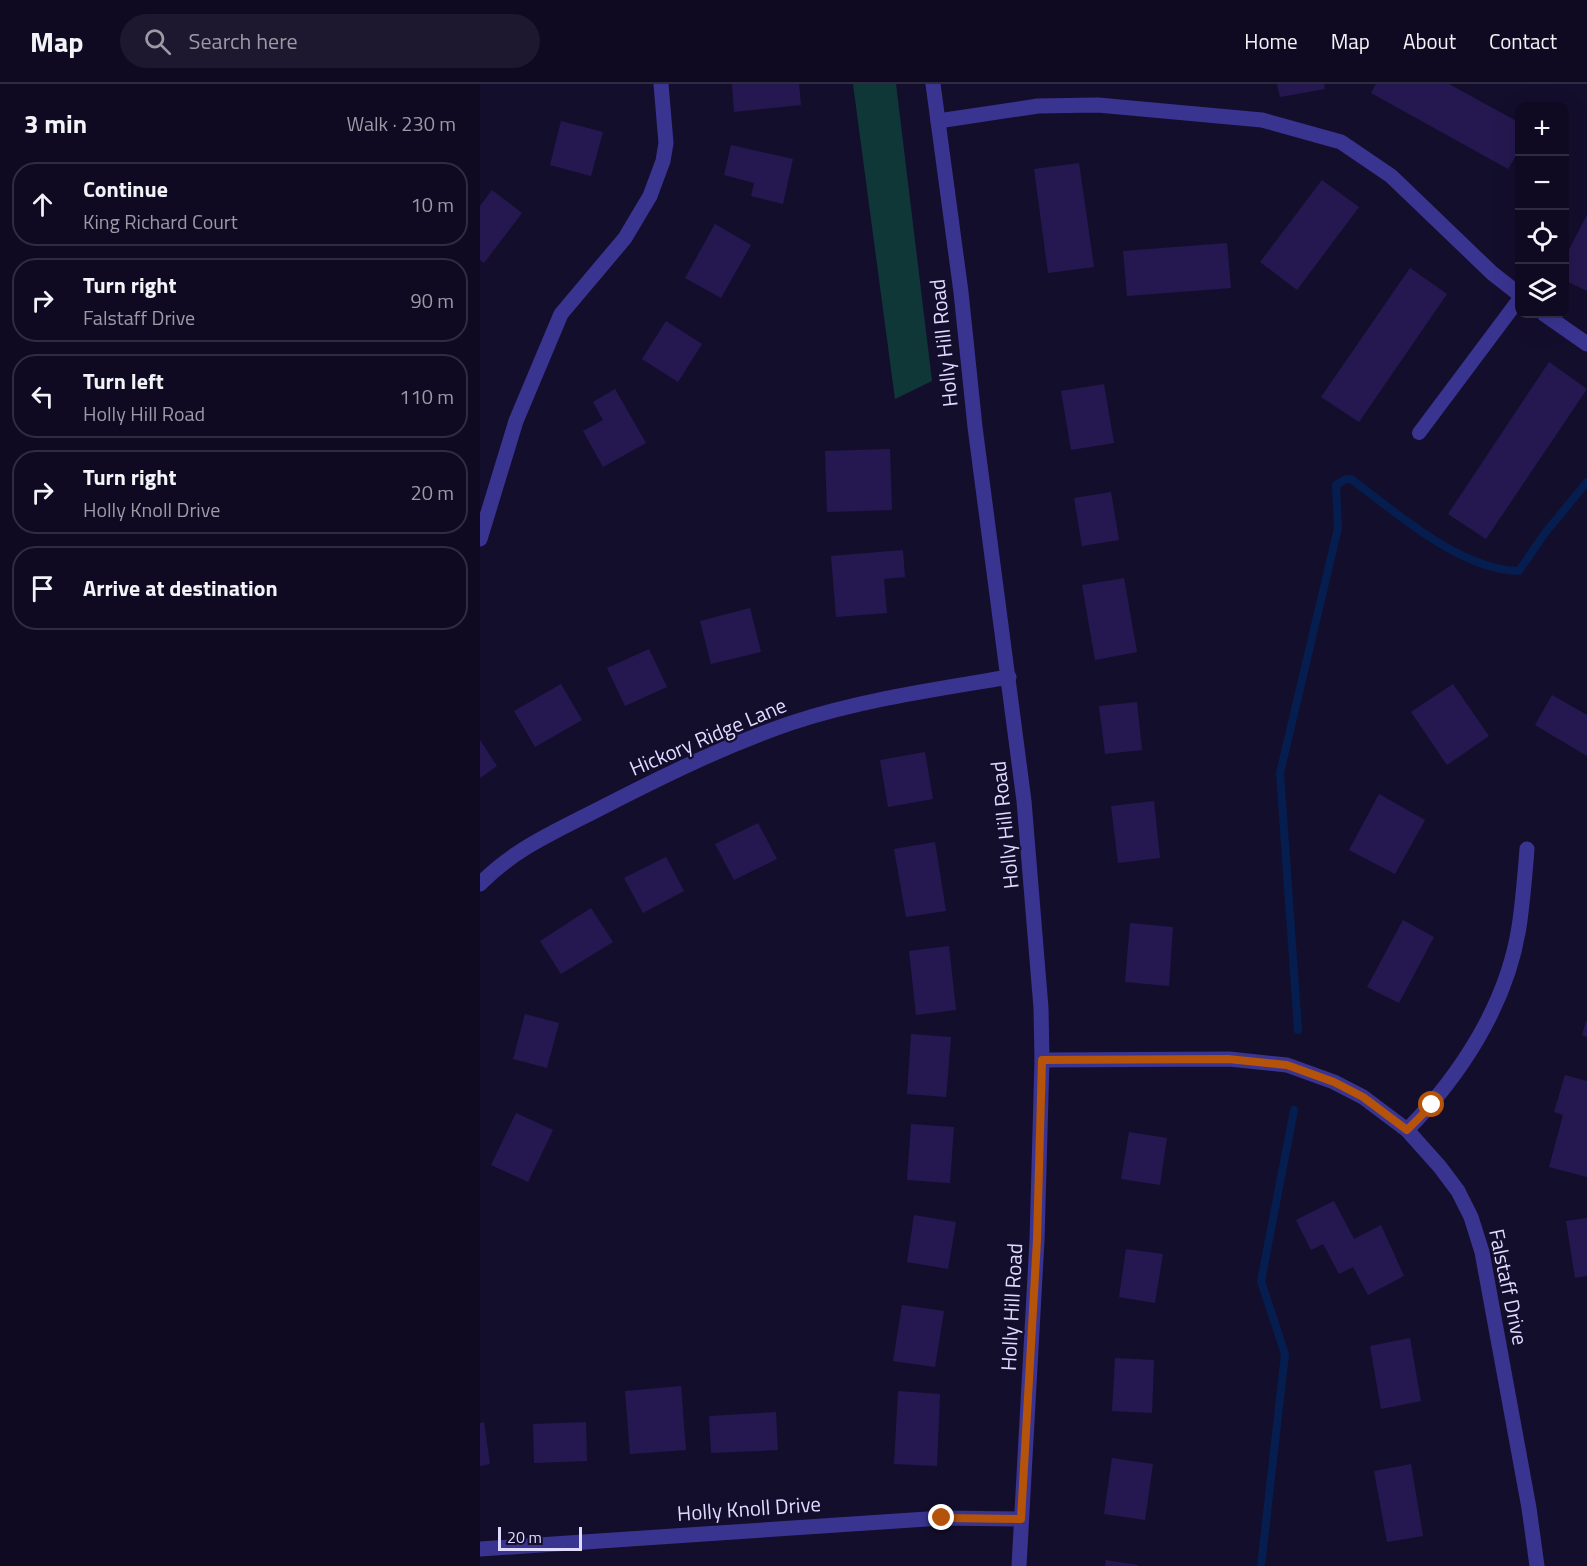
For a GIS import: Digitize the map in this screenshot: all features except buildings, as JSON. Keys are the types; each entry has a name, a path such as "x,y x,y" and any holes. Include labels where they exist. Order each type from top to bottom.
{"street":[{"path":"480,539 516,422 561,314 625,238 650,196 663,161 666,143 661,84"},
{"name":"Holly Hill Road","path":"933,84 961,292 975,427 1009,677 1036,929 1042,1060 1037,1240 1018,1566"},
{"path":"938,121 1042,105 1098,105 1262,120 1341,142 1391,176 1492,273 1515,292"},
{"path":"1550,318 1587,344"},
{"name":"Hickory Ridge Lane","path":"480,884 524,847 645,785 748,738 793,722 899,696 1009,677"},
{"path":"1407,1130 1432,1105 1464,1060 1490,1015 1507,976 1519,928 1527,849"},
{"name":"Falstaff Drive","path":"1042,1060 1228,1059 1287,1065 1334,1082 1363,1097 1407,1130 1458,1191 1471,1217 1482,1252 1537,1566"},
{"name":"Holly Knoll Drive","path":"480,1549 931,1518 1021,1519"}],"lane":[{"path":"1419,433 1515,303"}],"green space":[{"path":"853,84 896,84 932,381 895,399"}],"waterway":[{"path":"1298,1030 1280,773 1338,528 1336,485 1346,479 1351,479 1409,523 1452,550 1474,561 1497,568 1519,571 1545,533 1587,482"},
{"path":"1261,1566 1285,1354 1261,1281 1294,1110"}],"route":[{"path":"942,1518 1021,1519 1037,1240 1042,1060 1228,1059 1287,1065 1334,1082 1363,1097 1407,1130 1432,1105"}]}
